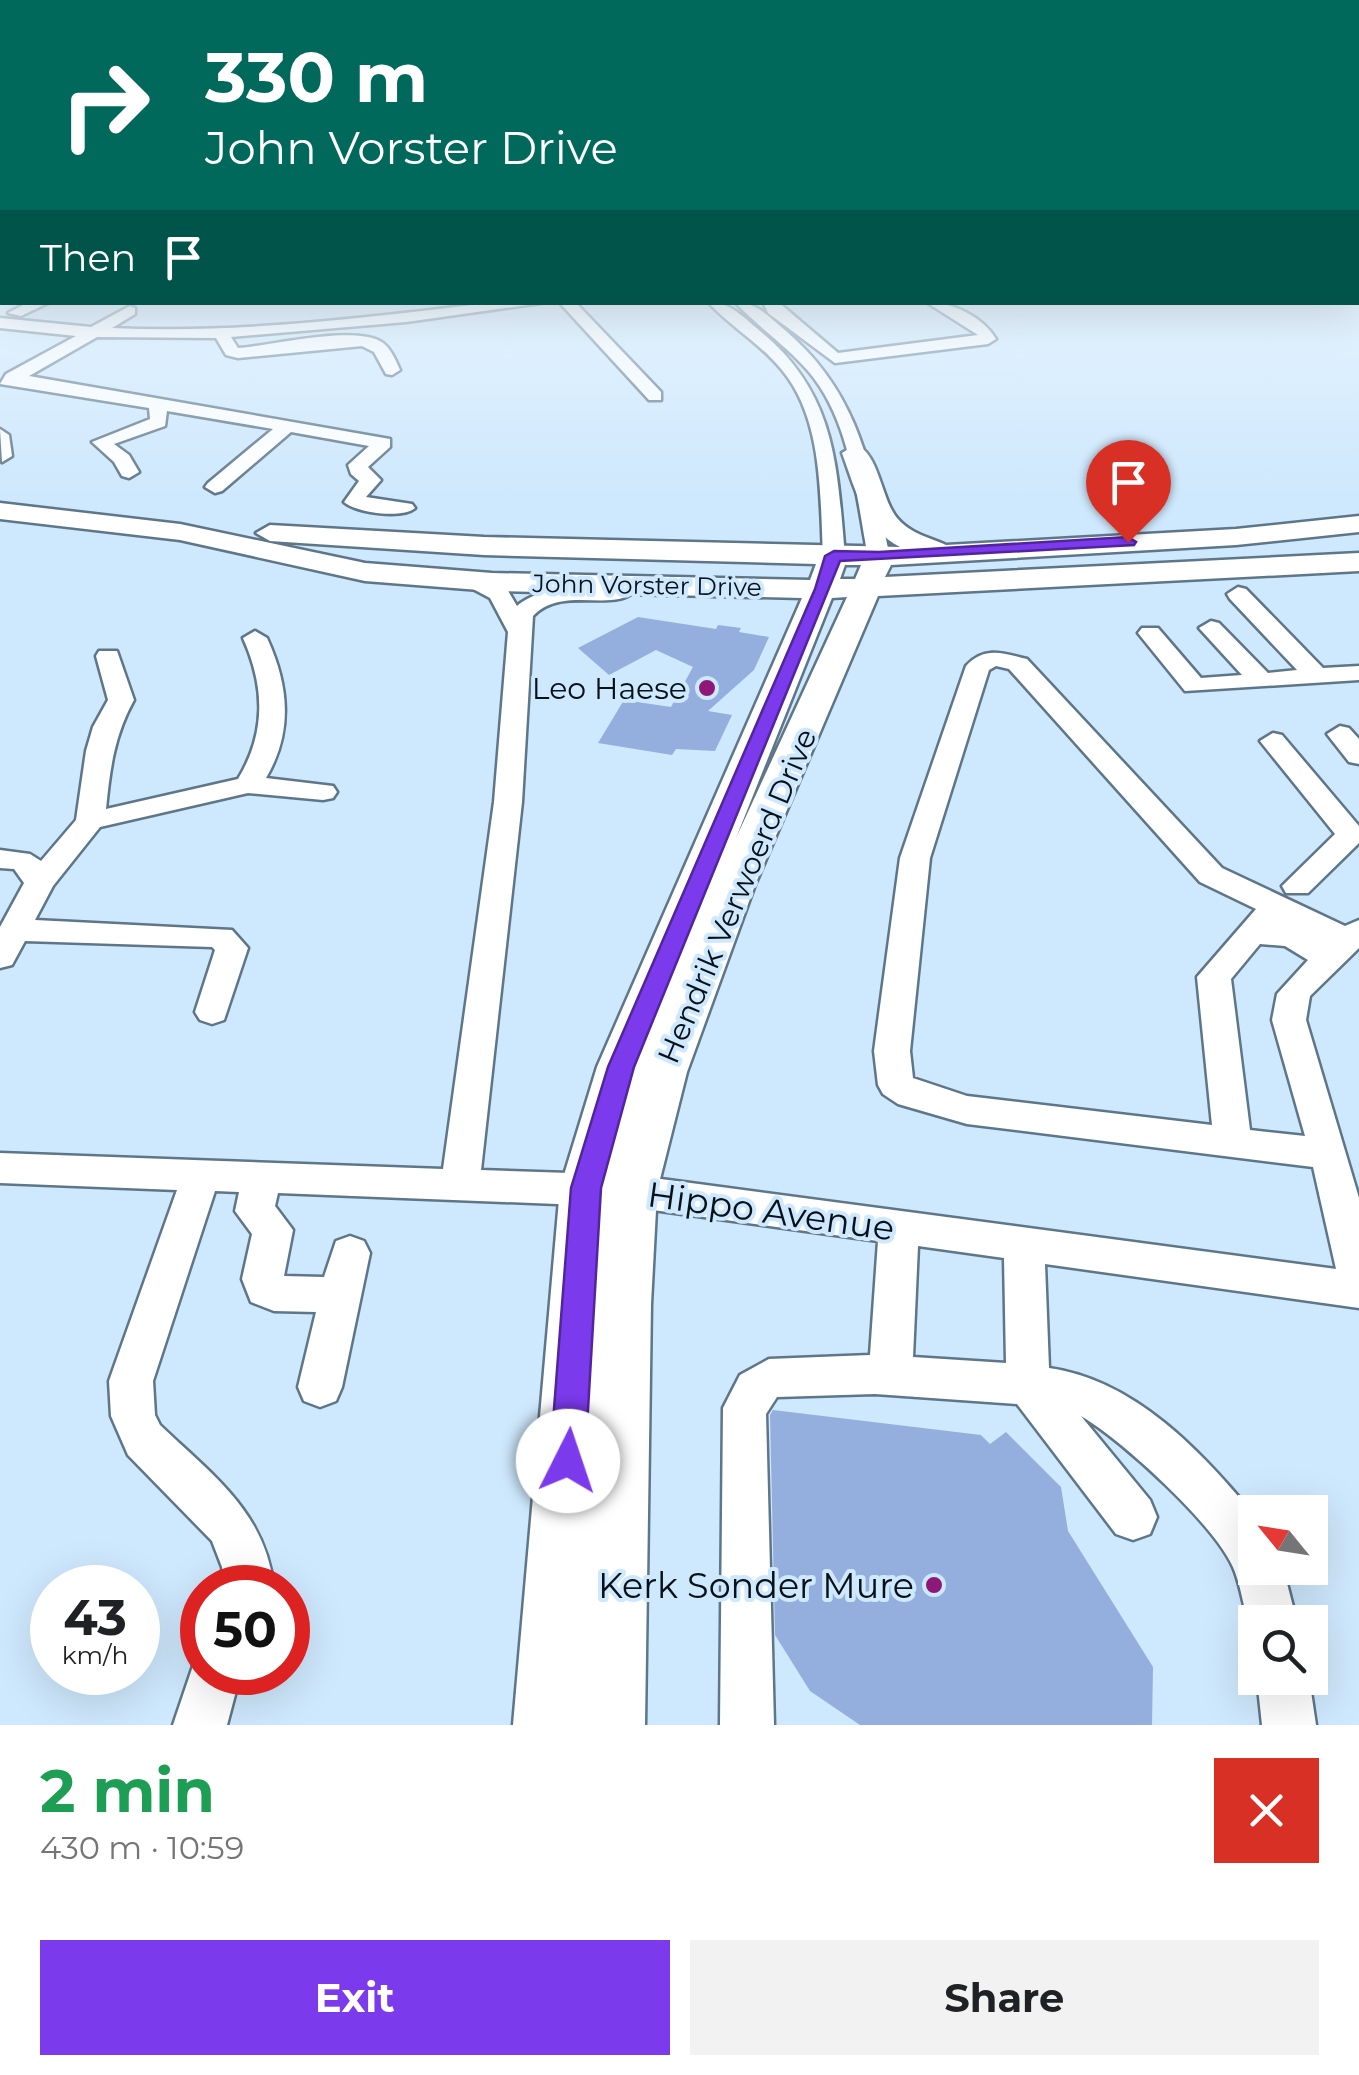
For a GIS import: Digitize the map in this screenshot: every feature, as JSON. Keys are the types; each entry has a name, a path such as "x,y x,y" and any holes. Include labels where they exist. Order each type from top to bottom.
{"main road":[{"path":"855,453 890,532 919,546 948,552"},
{"name":"John Vorster Drive","path":"0,509 346,539 879,557 1236,536 1359,524"},
{"name":"John Vorster Drive","path":"0,509 180,532 348,570 469,581 823,589 1359,562"},
{"name":"Hendrik Verwoerd Drive","path":"550,1725 621,1067 834,556"},
{"name":"Hendrik Verwoerd Drive","path":"608,1725 623,1304 608,1189 663,1072 735,885 879,557"}],"street":[{"path":"8,379 87,336"},
{"path":"222,336 232,352 238,353 352,342 372,344 379,346 392,370"},
{"path":"598,336 655,396"},
{"name":"Hendrik Verwoerd Drive","path":"753,336 774,353 807,394 823,444 834,556"},
{"path":"780,336 825,380 842,411 879,557"},
{"path":"806,336 835,358 988,338 986,336"},
{"path":"8,379 383,443 358,466 370,480 352,499 377,507 405,508"},
{"path":"129,472 122,459 101,442 159,422 157,405"},
{"path":"215,488 288,425"},
{"path":"0,435 2,456"},
{"path":"469,581 499,594 518,629"},
{"path":"460,1183 508,802 518,629 524,610 553,595 738,587"},
{"path":"1238,594 1317,677"},
{"path":"1211,628 1262,681"},
{"path":"1150,633 1194,686 1359,673"},
{"path":"248,784 267,749 276,702 270,667 256,638"},
{"path":"108,656 120,700 99,751 88,824 38,883 7,944 221,937 232,948 212,1012"},
{"path":"1276,907 1211,875 1018,664 992,658 978,666 915,858 892,1051 896,1084 926,1100 967,1110 1329,1154"},
{"path":"1340,734 1359,756"},
{"path":"1232,1143 1213,986 1222,965 1276,907 1356,834 1273,741"},
{"path":"8,858 88,824 248,784 323,792"},
{"path":"8,858 34,869 38,883"},
{"path":"1276,907 1270,936 1345,942"},
{"path":"1345,942 1294,994 1289,1020 1329,1154 1359,1279"},
{"name":"Hippo Avenue","path":"0,1168 608,1189 1359,1290"},
{"path":"201,1176 131,1381 133,1416 144,1440 230,1525 247,1565"},
{"path":"261,1178 256,1211 273,1230 263,1278 266,1289 274,1293 340,1295"},
{"path":"890,1376 900,1229"},
{"path":"1024,1244 1028,1384 1133,1516"},
{"path":"320,1387 350,1253"},
{"path":"747,1725 744,1414 756,1387 779,1376 890,1376 1028,1384 1086,1396 1120,1416 1226,1514 1238,1532"},
{"path":"200,1725 209,1695"},
{"path":"1286,1695 1289,1725"}],"building":[{"name":"Leo Haese","path":"638,617 716,629 718,625 741,628 739,632 769,637 754,670 708,711 732,715 715,751 676,749 672,755 598,743 624,700 671,707 693,667 656,650 609,675 578,648"},
{"name":"Kerk Sonder Mure","path":"773,1410 981,1435 990,1444 1006,1432 1061,1487 1068,1531 1153,1667 1152,1725 860,1725 810,1691 775,1635 770,1415"}],"place":[{"name":"Leo Haese","path":"707,688"},
{"name":"Kerk Sonder Mure","path":"934,1585"}],"route":[{"path":"568,1461 586,1188 621,1067 834,556 879,557 1128,542"}]}
